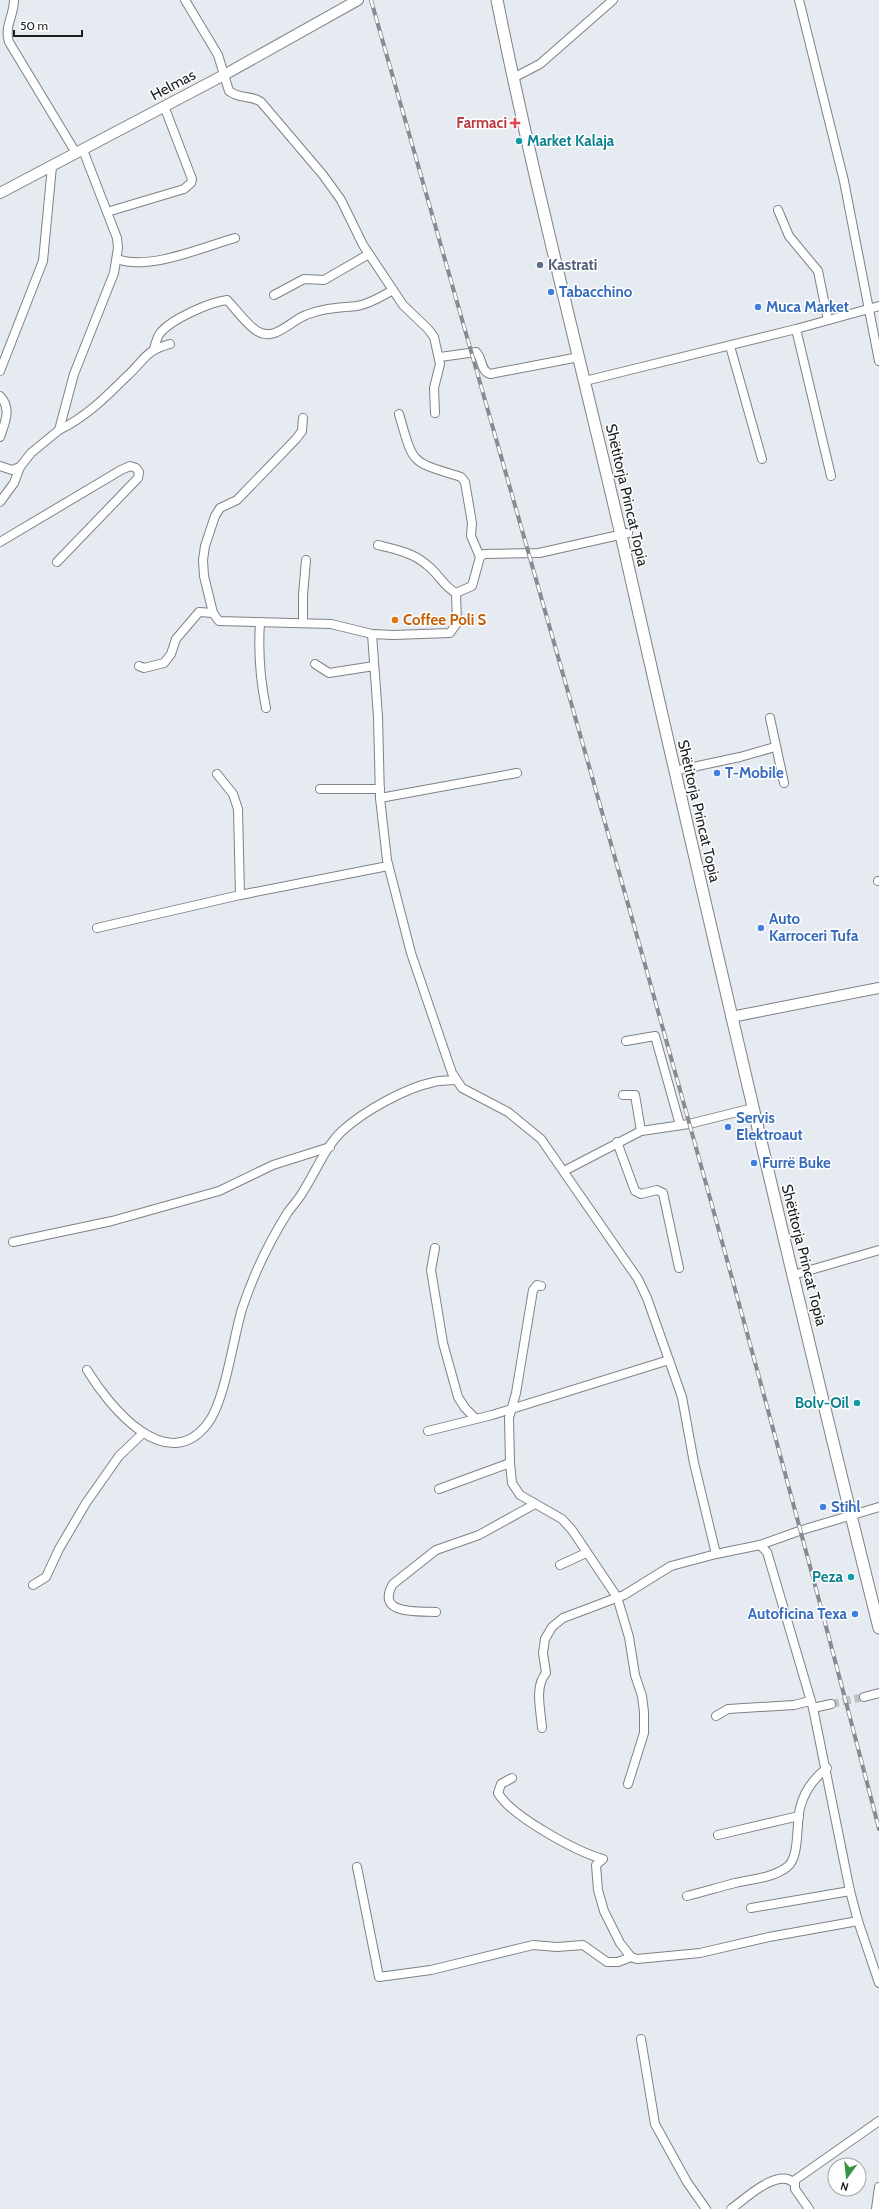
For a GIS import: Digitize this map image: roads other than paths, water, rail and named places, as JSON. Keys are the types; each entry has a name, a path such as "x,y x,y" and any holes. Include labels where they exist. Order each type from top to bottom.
{"main road":[{"name":"Shëtitorja Princat Topia","path":"497,0 513,78 579,357 624,534 674,770 731,1017 851,1515 876,1603 879,1628"}],"street":[{"path":"14,0 14,7 7,25 7,34 10,42 80,152 117,238 117,260 106,295 74,374 60,430"},
{"path":"185,0 218,55 229,91 241,98 252,96 261,102 323,175 341,200 358,237 393,290 404,305 434,337 440,357 440,364 434,388 434,413"},
{"name":"Helmas","path":"0,193 224,75 358,0"},
{"path":"513,78 540,64 613,0"},
{"path":"799,0 844,181 879,361"},
{"path":"107,212 184,189 191,183 192,179 164,106"},
{"path":"0,371 43,261 52,166"},
{"path":"778,210 790,236 818,271 828,320"},
{"path":"117,260 136,264 154,262 235,238"},
{"path":"274,295 304,279 324,280 369,254"},
{"path":"154,349 159,333 168,324 217,301 227,300 257,331 273,334 283,329 293,320 308,314 331,308 358,305 377,299 393,290"},
{"path":"585,381 796,330 879,306"},
{"path":"796,330 831,476"},
{"path":"0,502 14,483 20,467 31,453 60,430 79,420 90,411 130,374 144,356 154,349 170,344"},
{"path":"730,346 762,459"},
{"path":"440,357 476,352 479,354 484,370 490,374 579,357"},
{"path":"0,396 7,409 7,417 0,437"},
{"path":"399,414 413,457 419,463 461,477 465,482 472,522 471,536 480,557 472,586 456,593"},
{"path":"303,418 302,431 296,438 237,500 220,508 215,516 205,546 203,560 204,576 215,618 224,622 303,623 349,627 372,634 393,635 450,633 457,623 456,593"},
{"path":"0,466 12,470 20,467"},
{"path":"0,542 121,470 130,466 136,468 138,478 57,562"},
{"path":"480,557 489,552 539,553 624,534"},
{"path":"378,545 398,550 419,559 428,565 446,588 456,593"},
{"path":"303,623 303,595 306,560"},
{"path":"139,666 144,668 164,663 171,654 176,639 199,612 213,613"},
{"path":"260,622 258,648 266,708"},
{"path":"372,634 380,798 388,866 411,953 455,1080 469,1094 497,1105 527,1126 541,1139 638,1279 670,1360 682,1397 694,1463 716,1554"},
{"path":"315,664 329,673 374,666"},
{"path":"770,718 775,747 784,783"},
{"path":"674,770 775,747"},
{"path":"380,798 517,773"},
{"path":"217,774 233,794 238,810 240,895"},
{"path":"320,789 380,789"},
{"path":"97,928 240,895 388,866"},
{"path":"731,1017 879,988"},
{"path":"626,1041 655,1036 680,1125"},
{"path":"87,1370 99,1390 134,1428 156,1440 174,1444 191,1439 208,1424 217,1408 243,1308 262,1260 288,1213 302,1194 330,1147 342,1131 375,1108 408,1090 434,1082 455,1080"},
{"path":"623,1095 635,1095 641,1131"},
{"path":"564,1171 617,1142 641,1131 680,1125 753,1108"},
{"path":"617,1142 634,1191 641,1194 657,1190 663,1194 679,1268"},
{"path":"12,1242 112,1221 218,1191 273,1165 330,1147"},
{"path":"435,1248 431,1270 443,1343 458,1397 465,1408 475,1418"},
{"path":"800,1273 879,1250"},
{"path":"541,1286 537,1285 533,1290 513,1408 509,1418 510,1476 515,1490 562,1519 572,1530 586,1553 617,1597 629,1638 631,1656 644,1712 644,1733 628,1784"},
{"path":"428,1431 513,1408 670,1360"},
{"path":"33,1585 46,1577 59,1549 86,1503 119,1456 143,1433"},
{"path":"440,1489 510,1463"},
{"path":"436,1612 398,1609 389,1600 389,1592 393,1584 436,1550 478,1536 536,1504"},
{"path":"542,1728 539,1694 540,1679 546,1673 543,1645 548,1632 563,1618 633,1590 671,1566 716,1554 760,1546 802,1530 879,1508"},
{"path":"770,1542 767,1552 811,1704 826,1768 850,1891 858,1921 879,1983"},
{"path":"760,1546 767,1552"},
{"path":"560,1565 586,1553"},
{"path":"864,1696 879,1693"},
{"path":"716,1716 728,1709 831,1704"},
{"path":"687,1896 768,1876 788,1866 792,1862 794,1855 803,1798 810,1786 826,1768"},
{"path":"512,1778 501,1784 498,1793 504,1802 558,1840 592,1856 604,1859 596,1865 600,1899 620,1943 631,1957 638,1959 700,1953 769,1937 858,1921"},
{"path":"718,1835 799,1816"},
{"path":"357,1867 379,1977 431,1970 533,1945 557,1947 583,1946 607,1962 618,1962 631,1957"},
{"path":"751,1908 850,1891"},
{"path":"641,2039 655,2124 687,2182 706,2209"},
{"path":"794,2183 798,2178 879,2120"},
{"path":"731,2209 772,2180 781,2177 790,2179 794,2183 796,2191 809,2209"},
{"path":"876,2209 879,2187"}],"tunnel":[{"path":"831,1704 864,1697"}],"railway":[{"path":"371,0 631,913 757,1371 879,1829"}],"place":[{"name":"Farmaci","path":"515,123"},
{"name":"Market Kalaja","path":"519,141"},
{"name":"Kastrati","path":"540,265"},
{"name":"Tabacchino","path":"551,292"},
{"name":"Muca Market","path":"758,307"},
{"name":"Coffee Poli S","path":"395,620"},
{"name":"T-Mobile","path":"717,773"},
{"name":"Auto Karroceri Tufa","path":"761,928"},
{"name":"Servis Elektroaut","path":"728,1127"},
{"name":"Furrë Buke","path":"754,1163"},
{"name":"Bolv-Oil","path":"857,1403"},
{"name":"Stihl","path":"823,1507"},
{"name":"Peza","path":"851,1577"},
{"name":"Autoficina Texa","path":"855,1614"}]}
